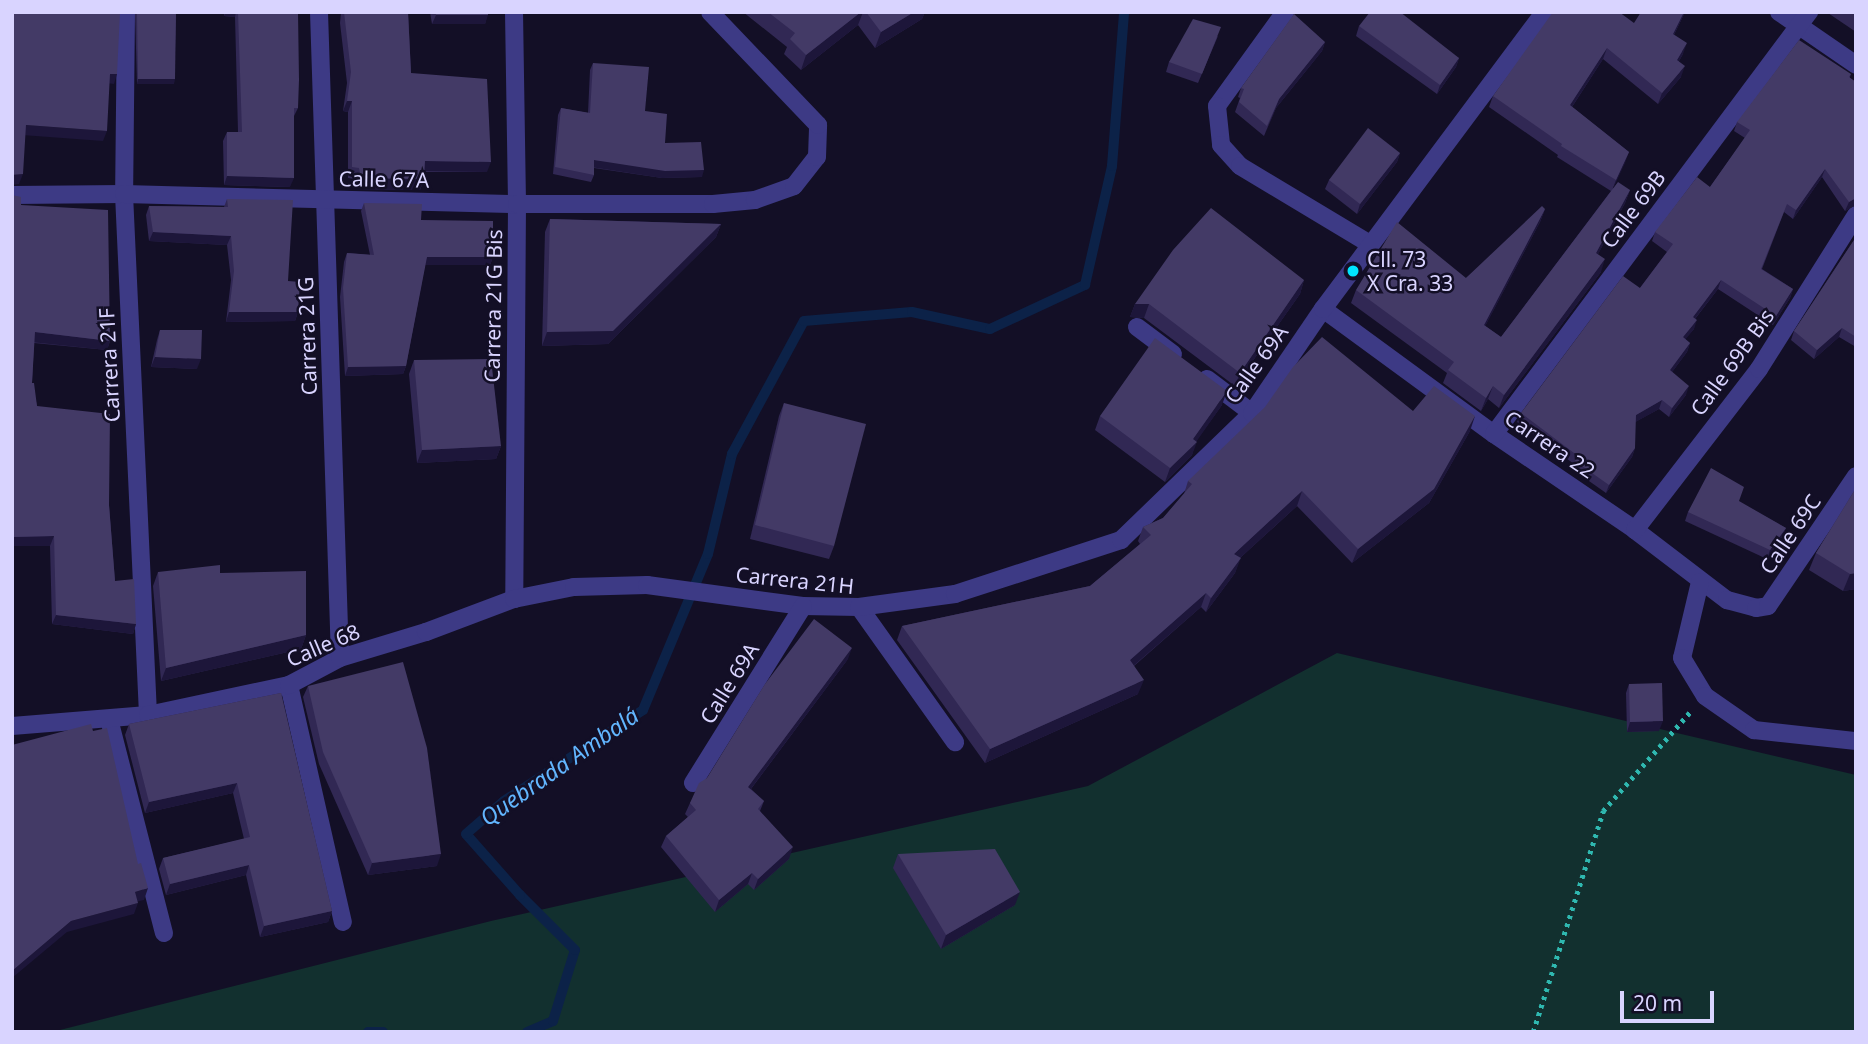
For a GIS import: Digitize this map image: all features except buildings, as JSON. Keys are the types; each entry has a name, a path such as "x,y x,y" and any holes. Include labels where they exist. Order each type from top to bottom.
{"street":[{"name":"Carrera 21F","path":"126,12 124,194 148,715"},
{"name":"Carrera 21G","path":"319,12 340,657"},
{"name":"Carrera 21G Bis","path":"514,12 517,204 514,599"},
{"name":"Calle 67A","path":"12,195 124,194 517,204 713,204 755,200 794,186 817,157 818,125 710,12"},
{"path":"1285,12 1217,106 1221,145 1240,166 1370,244"},
{"name":"Calle 69A","path":"859,607 955,594 1121,540 1252,413 1370,244 1544,12"},
{"path":"1779,12 1804,19 1856,65"},
{"name":"Calle 69B","path":"1494,434 1804,19"},
{"name":"Calle 69B Bis","path":"1635,530 1759,369 1856,215"},
{"name":"Carrera 22","path":"1323,309 1494,434 1635,530 1700,582 1727,600 1756,608"},
{"path":"1137,327 1252,413"},
{"name":"Calle 69C","path":"1756,608 1768,606 1856,476"},
{"path":"1700,582 1682,658 1705,696 1754,730 1856,741"},
{"name":"Calle 68","path":"12,726 148,715 289,685 340,657 426,632 514,599 574,587 647,585"},
{"name":"Carrera 21H","path":"647,585 803,606 859,607 955,742"},
{"name":"Calle 69A","path":"693,783 803,606"},
{"path":"289,685 343,922"},
{"path":"109,719 164,933"}],"path":[{"path":"1533,1032 1603,811 1705,696"}],"green space":[{"path":"1337,653 1856,775 1856,1032 52,1032 491,921 1088,786"}],"waterway":[{"name":"Quebrada Ambalá","path":"527,1032 553,1021 575,950 520,895 466,834 504,801 643,710 708,554 732,454 804,321 912,312 990,329 1085,285 1112,166 1124,12"},
{"name":"Quebrada Ambalá","path":"368,1032 383,1032"}],"place":[{"name":"Cll. 73 X Cra. 33","path":"1353,271"}]}
